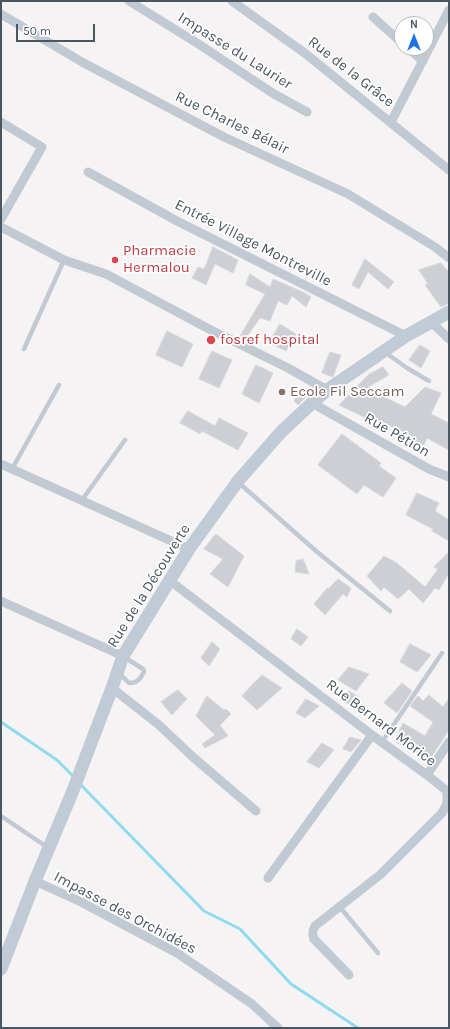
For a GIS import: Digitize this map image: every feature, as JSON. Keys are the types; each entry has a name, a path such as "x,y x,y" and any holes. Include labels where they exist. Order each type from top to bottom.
{"street":[{"name":"Impasse du Laurier","path":"129,1 197,43 274,94 307,112"},
{"name":"Rue de la Grâce","path":"235,2 306,54 449,170"},
{"path":"391,122 449,10"},
{"name":"Rue Charles Bélair","path":"1,14 82,62 218,134 348,194 435,247 449,258"},
{"path":"373,18 394,36"},
{"path":"417,56 422,61"},
{"path":"1,122 42,147 1,219"},
{"name":"Entrée Village Montreville","path":"88,172 176,221 406,336"},
{"path":"1,227 64,260 106,274 328,390"},
{"name":"Rue de la Découverte","path":"1,969 48,848 72,793 123,656 169,580 190,549 238,481 281,432 312,403 328,390 406,336 449,312"},
{"path":"430,322 449,339"},
{"name":"Rue Pétion","path":"312,403 429,469 449,477"},
{"path":"1,464 190,549"},
{"name":"Rue Bernard Morice","path":"169,580 447,791 447,804 442,813 381,874 315,926 313,930 314,939 349,975"},
{"path":"1,601 123,656"},
{"path":"112,688 158,725 256,811"},
{"path":"268,878 372,735"},
{"path":"427,775 449,742"},
{"name":"Impasse des Orchidées","path":"35,881 81,902 177,953 252,1004 278,1028"}],"lane":[{"path":"24,350 64,260"},
{"path":"384,352 429,381"},
{"path":"12,469 59,385"},
{"path":"82,500 125,440"},
{"path":"238,481 316,551 390,611"},
{"path":"382,742 442,653"},
{"path":"118,671 129,683 135,683 140,680 144,672 143,669 123,656"},
{"path":"1,816 48,848"},
{"path":"340,906 366,936 378,953"}],"building":[{"path":"213,247 238,260 233,273 215,264 206,285 192,278 198,267 204,269"},
{"path":"365,259 394,282 388,289 368,272 359,289 352,285"},
{"path":"441,263 449,272 449,303 441,307 425,285 428,284 419,270"},
{"path":"250,274 270,287 273,279 311,297 306,307 292,296 287,305 278,301 270,321 260,318 245,339 240,336 265,294 246,285"},
{"path":"280,324 296,334 286,351 269,343"},
{"path":"167,331 193,344 182,367 156,355"},
{"path":"420,345 430,351 421,368 409,360"},
{"path":"212,351 232,360 219,388 199,379"},
{"path":"330,352 341,355 333,377 322,373"},
{"path":"256,365 273,373 259,403 242,394"},
{"path":"383,367 389,375 368,387 381,393 380,395 405,407 425,387 441,393 431,414 449,423 449,450 427,438 423,447 400,437 403,432 368,416 366,418 339,405 368,375"},
{"path":"299,392 306,397 298,405 294,401"},
{"path":"188,411 215,426 219,418 248,433 238,450 202,431 200,434 180,423"},
{"path":"342,434 381,463 379,466 396,478 383,497 364,485 357,494 318,465"},
{"path":"417,493 439,503 435,511 449,520 449,541 432,531 433,529 406,515"},
{"path":"216,534 244,556 228,587 210,574 223,559 204,549"},
{"path":"449,552 449,573 439,590 435,588 423,603 409,589 398,599 384,587 381,591 367,576 384,556 397,563 425,587 438,569 434,567"},
{"path":"303,559 309,574 295,572 296,561"},
{"path":"338,579 351,588 347,597 343,594 325,615 314,604 327,588 328,589"},
{"path":"297,629 308,637 301,646 291,639"},
{"path":"212,642 220,649 209,666 201,658"},
{"path":"410,644 431,655 417,672 400,662"},
{"path":"349,667 369,674 356,691 338,680"},
{"path":"262,675 282,688 257,710 242,696"},
{"path":"402,683 412,691 397,713 384,703"},
{"path":"178,690 187,699 172,715 161,702"},
{"path":"349,691 359,697 351,705 341,700"},
{"path":"429,695 443,707 449,698 449,730 430,759 394,741 403,723 425,736 433,722 410,706 418,696 423,701"},
{"path":"207,696 231,714 220,725 228,736 205,748 202,744 215,735 196,716"},
{"path":"306,699 319,706 305,718 296,713"},
{"path":"350,737 361,740 351,752 343,749"},
{"path":"322,743 334,750 319,768 307,762"}],"waterway":[{"path":"1,722 57,760 74,777"},
{"path":"79,783 204,911 240,929 291,984 358,1028"}],"place":[{"name":"Pharmacie Hermalou","path":"115,260"},
{"name":"fosref hospital","path":"211,340"},
{"name":"Ecole Fil Seccam","path":"282,392"}]}
